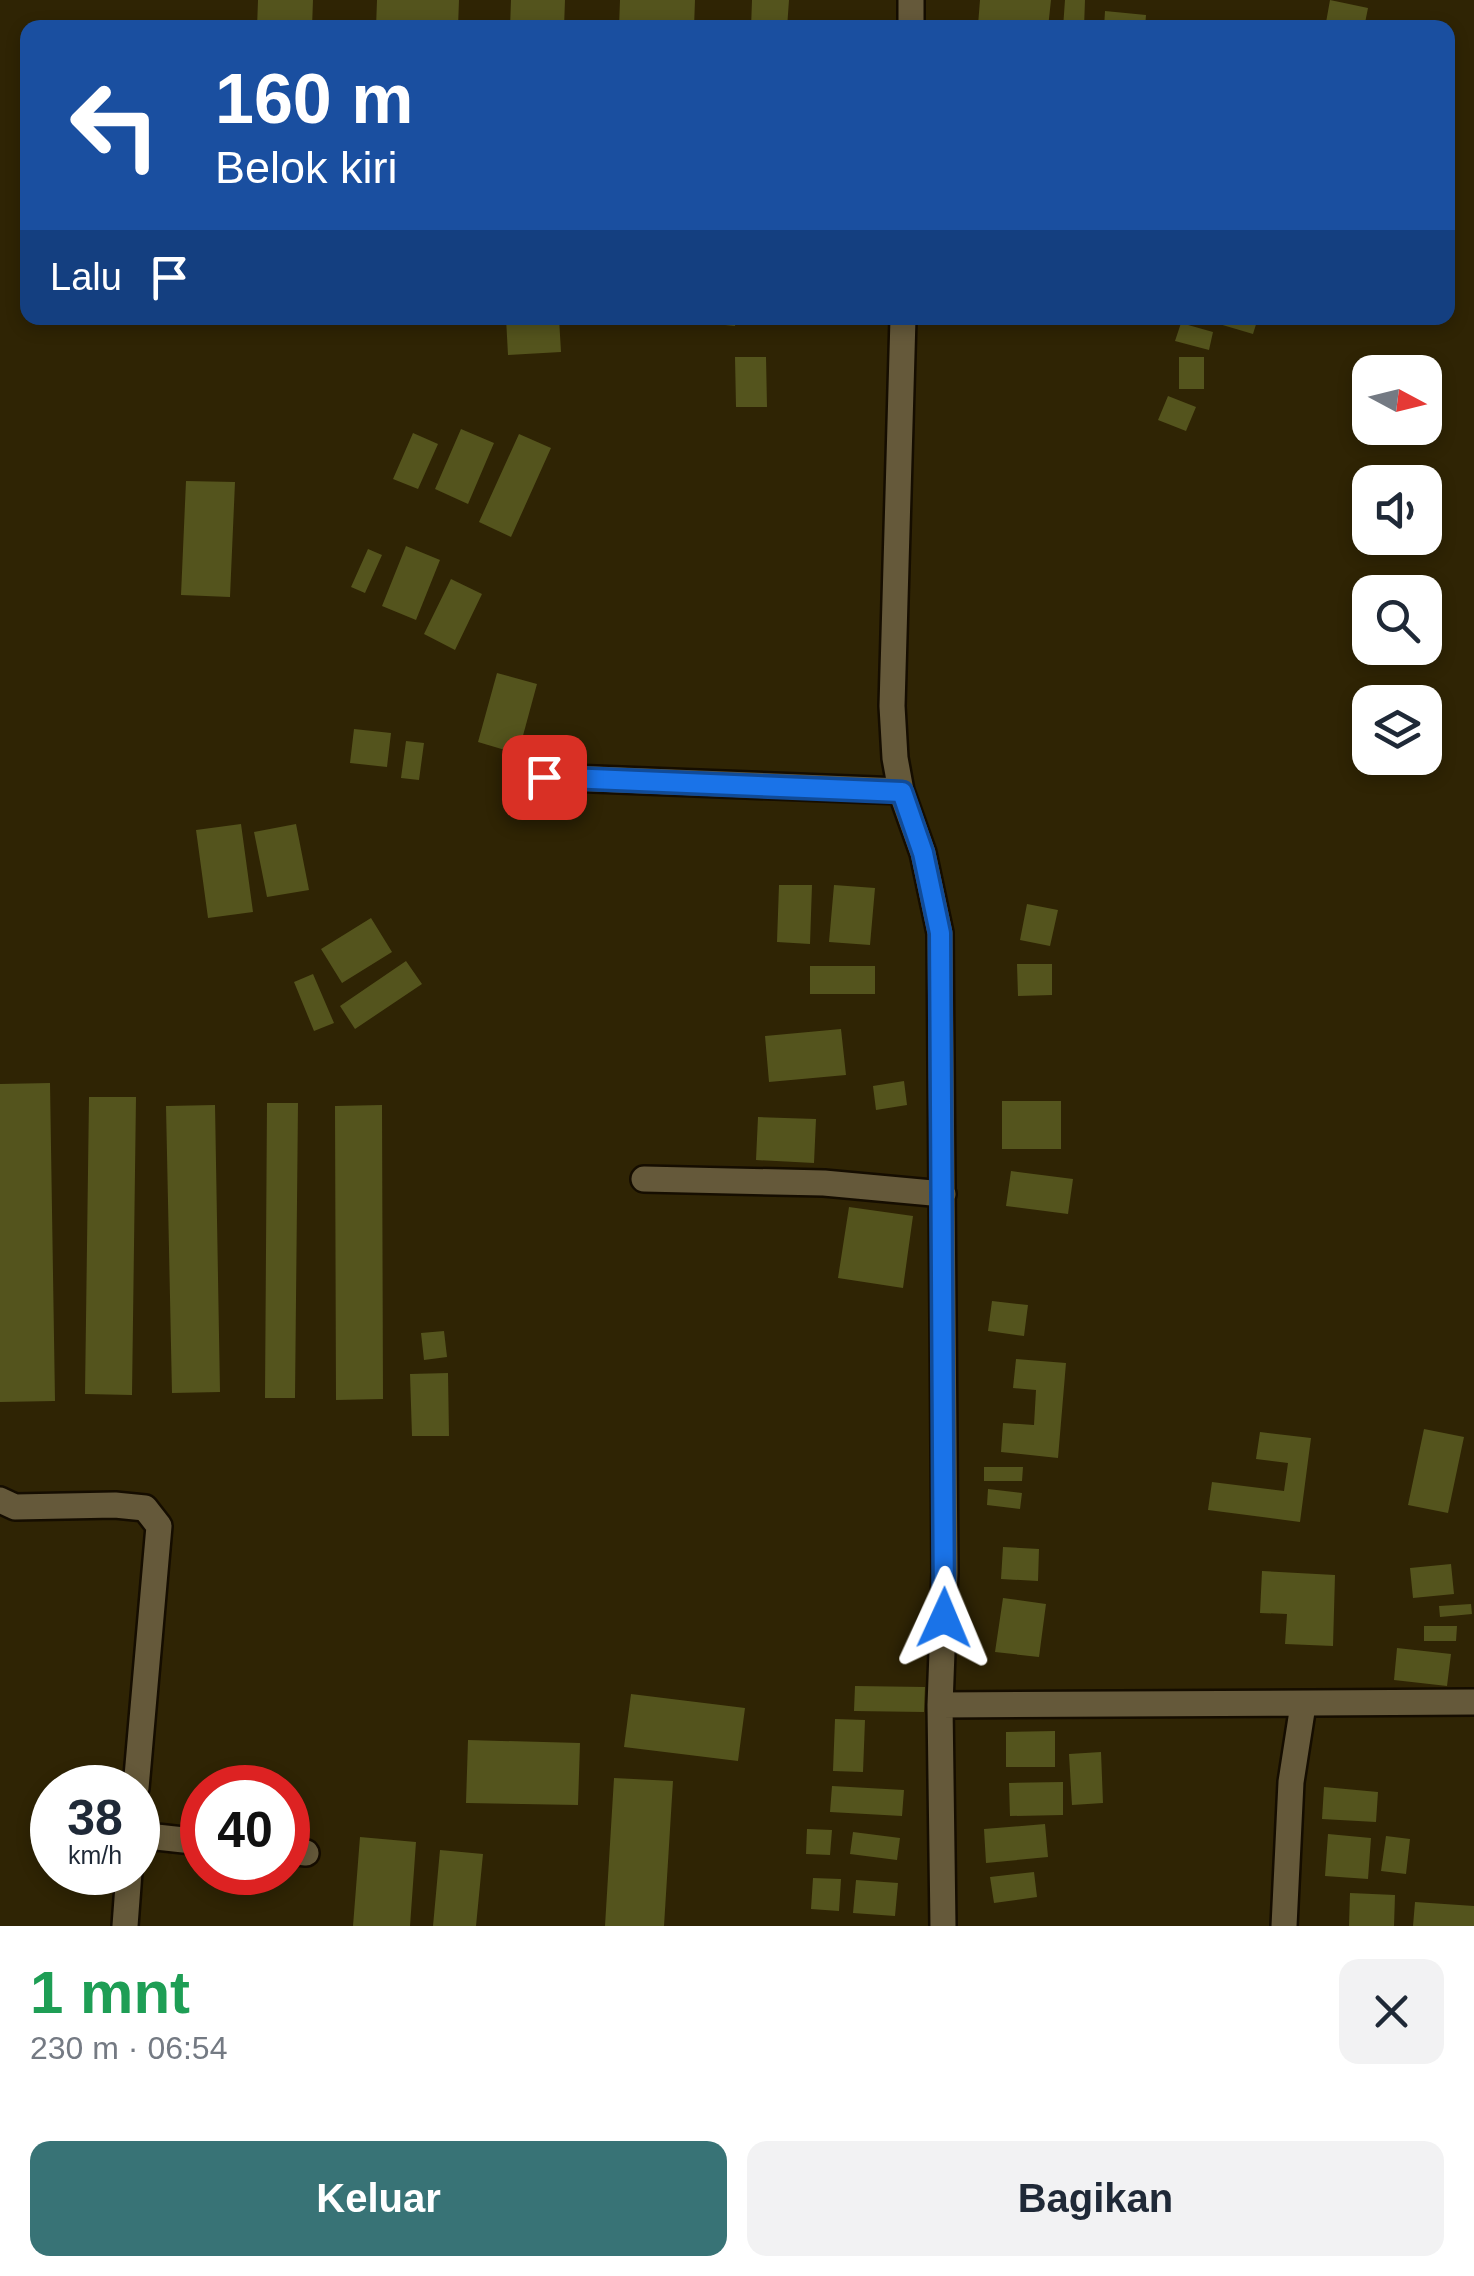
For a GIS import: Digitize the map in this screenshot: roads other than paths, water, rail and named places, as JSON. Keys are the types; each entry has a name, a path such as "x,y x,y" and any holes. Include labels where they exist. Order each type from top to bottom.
{"street":[{"path":"902,325 894,758 923,853 940,933 945,1572 940,1705 942,1926"},
{"path":"544,777 902,792"},
{"path":"644,1179 824,1183 943,1194"},
{"path":"0,1500 14,1507 115,1504 145,1508 159,1526 138,1765"},
{"path":"940,1705 1474,1702"},
{"path":"1284,1926 1290,1801 1303,1705"},
{"path":"125,1926 127,1895"}]}
